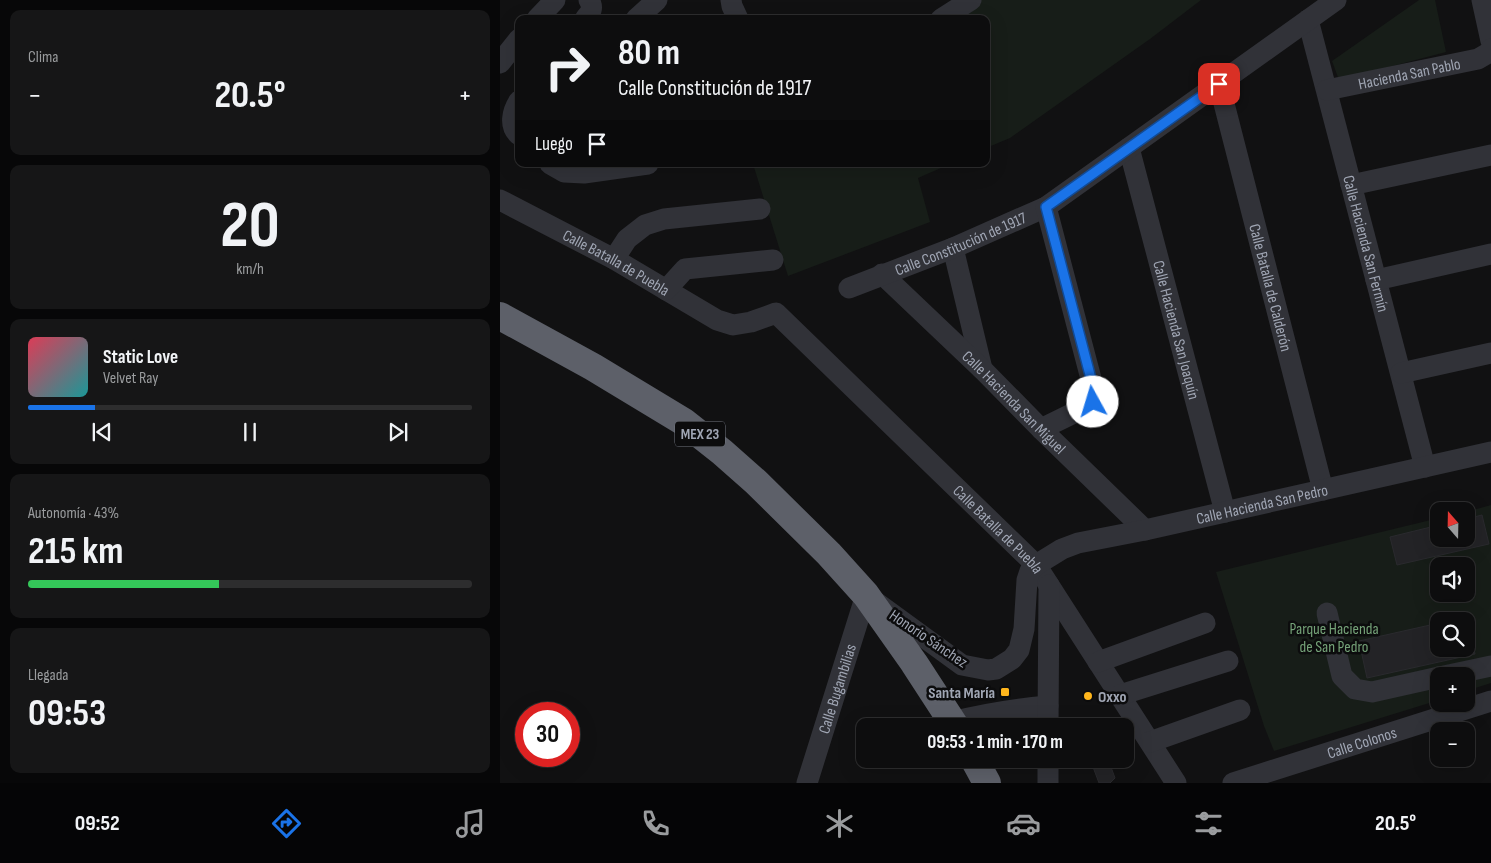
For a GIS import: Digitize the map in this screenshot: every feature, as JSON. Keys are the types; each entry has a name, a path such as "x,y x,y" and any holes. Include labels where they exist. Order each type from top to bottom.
{"highway":[{"name":"MEX 23","path":"500,316 593,367 684,422 756,482 829,554 866,595 914,663 949,718"},
{"path":"979,768 987,783"}],"street":[{"path":"541,15 555,0"},
{"path":"588,15 592,9 589,0"},
{"path":"640,15 657,0"},
{"path":"732,0 732,6 736,15"},
{"path":"947,15 971,0"},
{"name":"Calle Constitución de 1917","path":"849,288 952,248 1046,207 1336,0"},
{"path":"1482,0 1491,48"},
{"name":"Calle Hacienda San Fermín","path":"1308,20 1425,467"},
{"path":"500,63 515,45"},
{"name":"Hacienda San Pablo","path":"1327,90 1478,59 1491,48"},
{"name":"Calle Batalla de Calderón","path":"1219,84 1323,490"},
{"path":"515,109 512,118 515,126"},
{"name":"Calle Hacienda San Joaquín","path":"1129,148 1225,512"},
{"path":"1351,185 1491,155"},
{"path":"555,167 564,172 584,173 627,167"},
{"name":"Calle Batalla de Puebla","path":"500,200 614,258 718,320 732,325 751,322 776,313 1036,565 1176,783"},
{"path":"1041,429 1090,405 1095,398 1046,207"},
{"path":"614,258 627,239 644,225 664,219 760,209"},
{"path":"952,248 982,370"},
{"path":"1376,280 1491,254"},
{"path":"666,290 683,271 689,268 773,260"},
{"name":"Calle Hacienda San Miguel","path":"882,274 1145,530"},
{"path":"1400,373 1491,353"},
{"name":"Calle Hacienda San Pedro","path":"1036,565 1062,549 1078,543 1145,530 1491,452"},
{"name":"Honorio Sánchez","path":"866,595 962,665 988,670 1004,665 1019,650 1024,629 1027,580 1030,571 1036,565"},
{"path":"976,718 1010,709 1048,716 1049,585"},
{"name":"Calle Bugambilias","path":"807,783 866,595"},
{"path":"1327,613 1342,676 1355,689 1372,692 1430,679"},
{"path":"1098,662 1205,622"},
{"path":"1120,695 1228,661"},
{"path":"1475,669 1491,666"},
{"name":"Calle Colonos","path":"1233,783 1272,777 1491,701"},
{"path":"1150,742 1240,710"},
{"path":"1048,768 1048,783"}],"green space":[{"path":"971,0 1201,0 1150,39 1010,138 990,146 990,15 947,15"},
{"path":"1419,0 1435,0 1446,52 1339,80 1332,61"},
{"path":"754,167 943,167 918,178 930,222 788,276"},
{"name":"Parque Hacienda de San Pedro","path":"1491,505 1491,683 1475,688 1475,667 1430,667 1430,703 1274,751 1264,726 1216,572 1430,520 1430,548 1475,548 1475,509"}],"building":[{"path":"1482,515 1489,544 1475,547 1475,517"},
{"path":"1430,527 1430,548 1471,548 1397,565 1390,537"},
{"path":"1430,625 1430,657 1462,657 1367,678 1359,641"},
{"path":"1093,768 1111,768 1115,778 1110,783 1099,783"}],"place":[{"name":"Santa María","path":"1005,692"},
{"name":"Oxxo","path":"1088,696"}],"route":[{"path":"1093,402 1095,394 1046,207 1219,84"}]}
